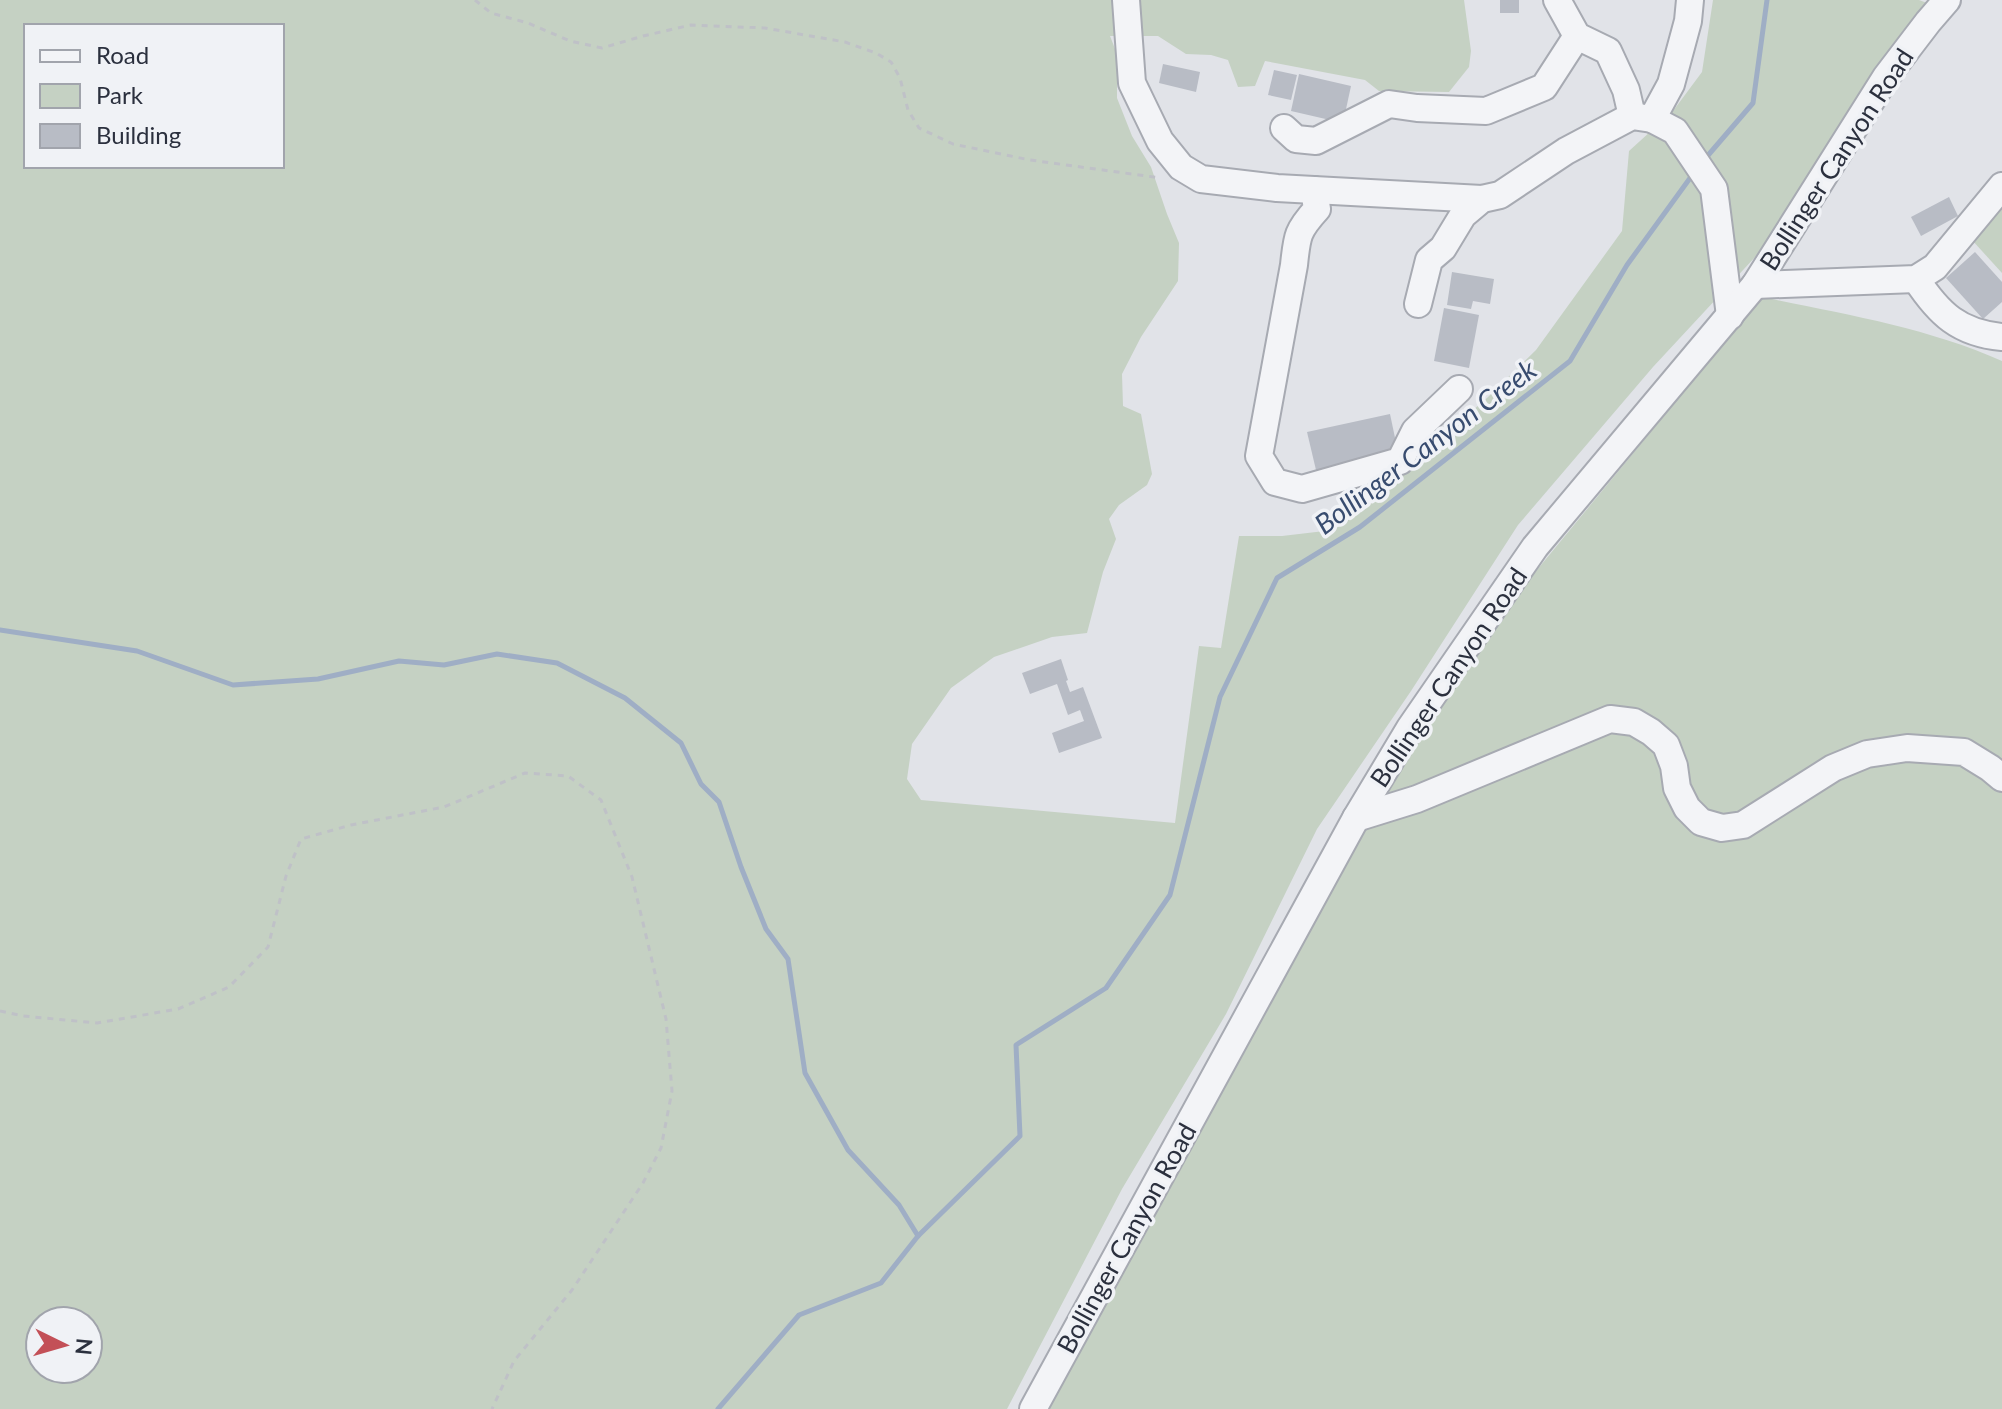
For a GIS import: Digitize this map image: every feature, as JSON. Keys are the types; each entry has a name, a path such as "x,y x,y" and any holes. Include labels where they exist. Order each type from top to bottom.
{"street":[{"path":"1126,0 1132,83 1160,141 1181,167 1201,179 1277,188 1482,199 1500,195 1566,151 1642,117 1671,84 1688,21 1690,0"},
{"path":"1557,0 1577,36 1608,51 1642,117 1675,131 1714,189 1730,316"},
{"name":"Bollinger Canyon Road","path":"1033,1409 1356,818 1410,728 1535,547 1755,285 1886,77 1947,0"},
{"path":"1284,128 1296,139 1316,141 1389,104 1486,111 1544,87 1577,36"},
{"path":"1755,285 1916,279 1935,267 2002,186"},
{"path":"1314,190 1317,209 1303,225 1297,239 1259,456 1275,482 1302,489 1400,461 1415,431 1459,389"},
{"path":"1418,304 1429,260 1443,248 1463,215 1482,199"},
{"path":"1916,279 1950,320 1982,336 2002,337"},
{"path":"1356,818 1417,799 1610,719 1634,722 1666,745 1674,766 1677,788 1687,808 1701,822 1722,828 1743,825 1833,768 1867,754 1907,748 1964,752 2002,778"}],"path":[{"path":"475,0 491,13 528,23 570,41 602,48 691,25 765,28 845,42 891,62 900,78 908,110 919,128 953,144 1030,160 1162,178 1181,167"},
{"path":"0,1011 97,1023 178,1009 229,987 268,947 286,876 301,839 351,825 444,807 525,773 568,776 601,800 632,877 666,1019 672,1091 661,1148 643,1183 572,1290 514,1361 492,1409"}],"green space":[{"path":"0,0 1464,0 1471,51 1469,67 1449,92 1379,91 1365,80 1265,61 1255,86 1238,87 1228,60 1211,55 1186,54 1158,36 1110,36 1117,54 1117,98 1132,136 1151,167 1179,243 1178,281 1141,337 1122,374 1123,406 1141,414 1152,474 1147,485 1119,505 1109,519 1116,539 1103,572 1087,633 1052,637 994,657 951,688 912,744 907,779 921,800 1175,823 1199,646 1221,648 1239,536 1282,536 1333,530 1365,509 1536,350 1622,231 1629,151 1673,111 1702,72 1713,0 1919,0 1927,3 1874,78 1770,241 1653,367 1518,525 1317,829 1226,1014 1122,1189 1007,1409 0,1409"},
{"path":"2002,200 2002,273 1972,240"},
{"path":"1762,297 1914,330 2002,361 2002,1409 1046,1409 1356,843 1439,704 1527,582"}],"building":[{"path":"1500,0 1519,0 1519,13 1500,13"},
{"path":"1163,64 1200,72 1196,92 1159,83"},
{"path":"1274,70 1297,75 1291,100 1268,95"},
{"path":"1299,74 1351,86 1343,123 1291,111"},
{"path":"1949,197 1958,216 1921,236 1911,217"},
{"path":"1975,252 2002,282 2002,302 1983,319 1946,278"},
{"path":"1452,272 1494,279 1490,304 1473,301 1471,309 1447,305"},
{"path":"1444,308 1479,315 1469,368 1434,361"},
{"path":"1390,414 1398,452 1316,470 1307,432"},
{"path":"1061,659 1070,692 1083,687 1102,738 1059,753 1052,733 1084,721 1080,710 1068,715 1057,684 1030,694 1022,673"}],"waterway":[{"name":"Bollinger Canyon Creek","path":"1704,160 1753,103 1767,0"},
{"name":"Bollinger Canyon Creek","path":"718,1409 799,1315 881,1283 918,1236 1020,1136 1016,1045 1106,988 1170,895 1220,697 1277,578 1360,527 1570,361 1627,265 1693,174"},
{"path":"0,630 137,651 233,685 318,679 399,661 444,665 497,654 557,663 625,698 681,743 701,784 719,802 766,929 788,959 805,1073 848,1150 899,1205 918,1236"}]}
